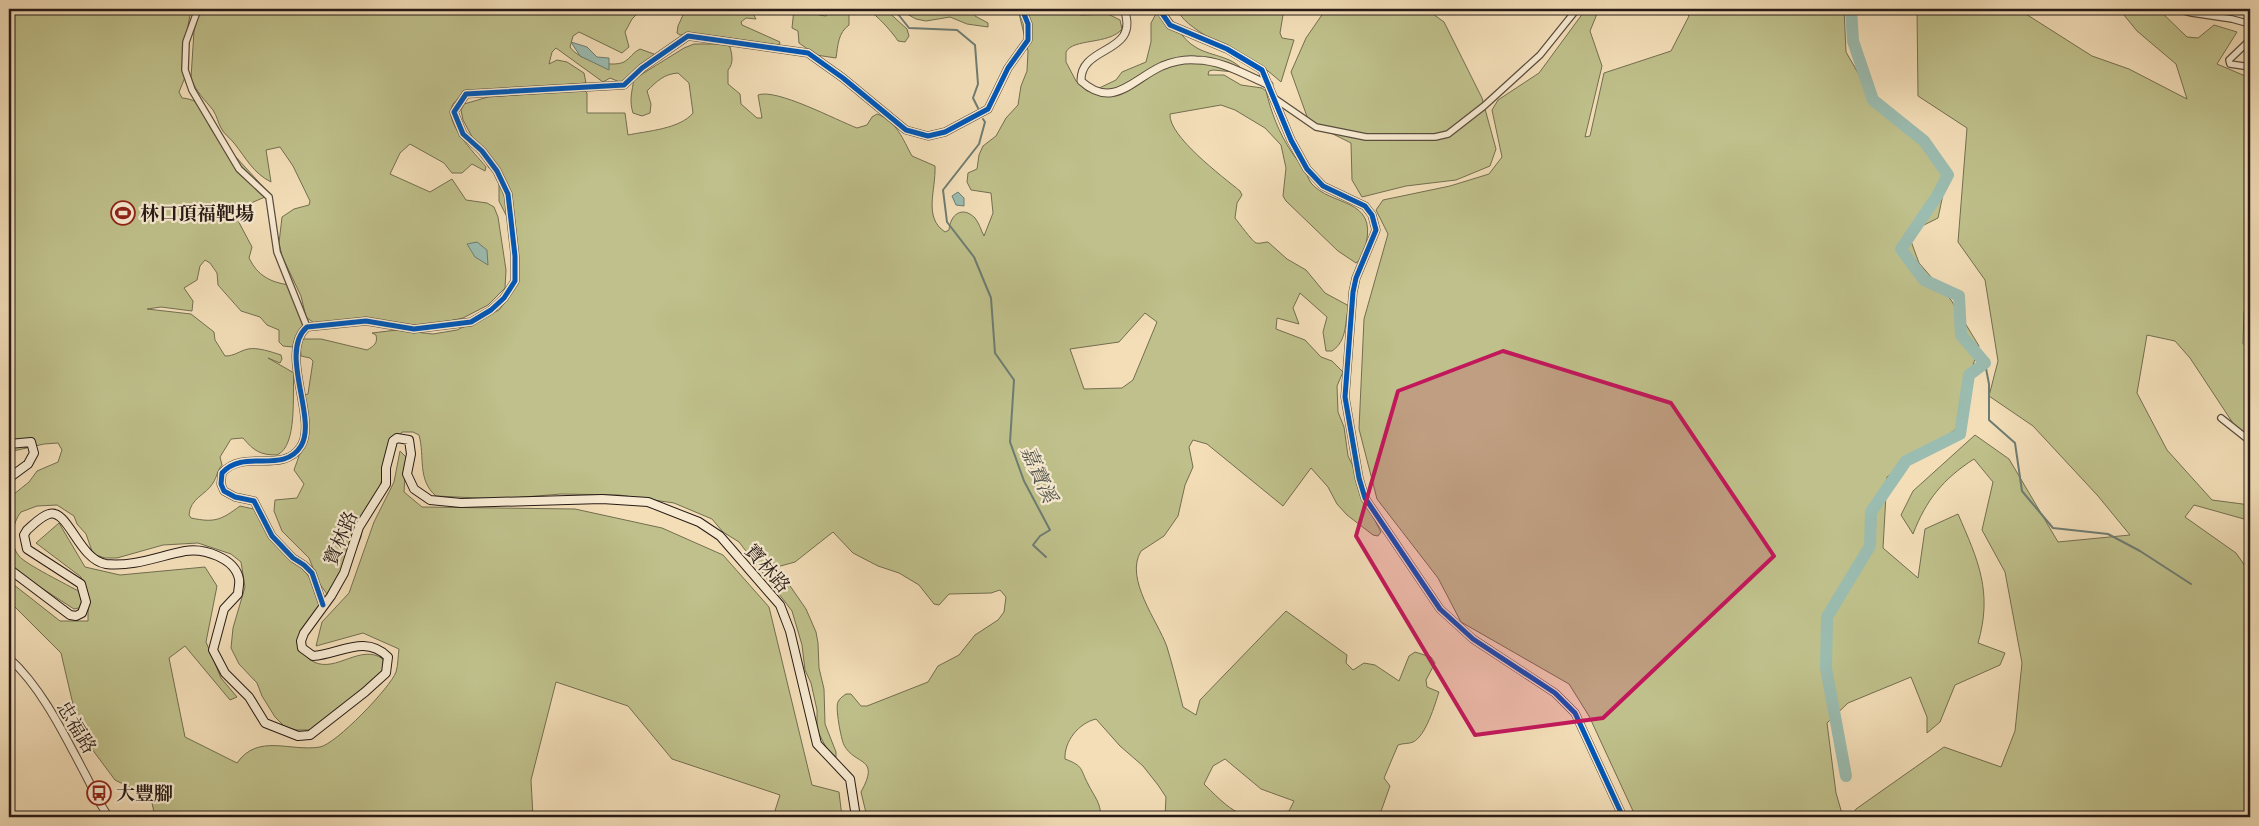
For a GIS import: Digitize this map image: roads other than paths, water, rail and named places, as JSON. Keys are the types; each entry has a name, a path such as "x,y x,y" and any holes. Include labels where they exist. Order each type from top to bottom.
{"main road":[{"name":"寶林路","path":"9,569 70,614 76,616 82,613 86,602 81,584 27,549 25,541 27,530 47,514 62,516 84,551 104,564 131,564 187,551 208,552 227,561 239,578 238,594 224,608 213,650 225,673 249,697 265,724 298,736 310,735 386,674 388,657 383,652 367,646 354,646 324,655 313,656 302,648 301,641 304,633 344,573 359,527 386,484 389,452 393,441 397,438 409,440 411,454 407,474 414,489 430,500 460,503 602,499 648,502 699,522 720,536 780,606 790,631 794,655 813,722 817,744 850,779 856,817"},
{"path":"9,444 28,441 32,444 34,453 28,464 9,478"}],"street":[{"path":"198,9 186,42 185,70 192,90 239,169 269,198 277,252 307,327"},
{"path":"323,605 312,573 293,558 272,536 254,500 235,497 224,491 221,484 222,473 236,462 274,462 286,458 301,446 305,426 296,349 301,332 307,327 366,321 414,329 471,322 491,310 504,298 514,281 515,256 508,194 492,164 482,151 463,134 456,121 454,112 466,94 624,85 655,58 688,36 808,54 843,78 906,130 928,136 945,132 988,109 1008,68 1028,40 1028,24 1022,9"},
{"path":"1124,9 1128,21 1124,37 1108,50 1093,57 1083,67 1081,81 1090,89 1111,93 1123,90 1162,66 1178,61 1197,60 1228,67 1268,85"},
{"path":"1160,9 1170,25 1227,49 1262,70 1291,140 1314,178 1323,186 1365,206 1372,215 1376,230 1356,278 1353,292 1346,384 1346,408 1365,498 1440,609 1473,639 1555,693 1575,713 1623,817"},
{"path":"1274,98 1316,127 1324,129 1366,137 1435,137 1448,134 1484,106 1540,55 1577,9"},
{"path":"2176,9 2250,24"},
{"path":"2250,40 2229,60 2230,64 2250,67"},
{"path":"2221,418 2250,440"},
{"name":"忠福路","path":"9,658 22,670 57,723 84,771 99,805 109,817"}],"water":[{"path":"571,42 587,47 597,57 609,58 609,70 580,56"},
{"path":"958,192 964,198 964,206 956,205 952,196"},
{"path":"477,242 487,250 488,265 475,257 467,244"}],"waterway":[{"name":"嘉寶溪","path":"894,9 909,28 957,30 975,45 978,84 973,98 978,108"},
{"path":"1846,776 1826,668 1827,617 1870,546 1871,512 1906,461 1960,434 1969,375 1985,363 1961,335 1959,296 1924,280 1901,249 1937,196 1948,175 1924,141 1873,100 1853,41 1851,9"},
{"name":"嘉寶溪","path":"983,119 985,122 979,144 943,190 947,222 974,257 991,298 995,353 1014,380 1010,442 1024,481 1050,530 1040,536 1033,545 1046,557"},
{"path":"1985,363 1989,384 1989,420 2015,443 2022,491 2053,528 2108,534 2140,551 2191,584"}],"place":[{"name":"林口頂福靶場","path":"123,213"},
{"name":"大豐腳","path":"99,793"}]}
